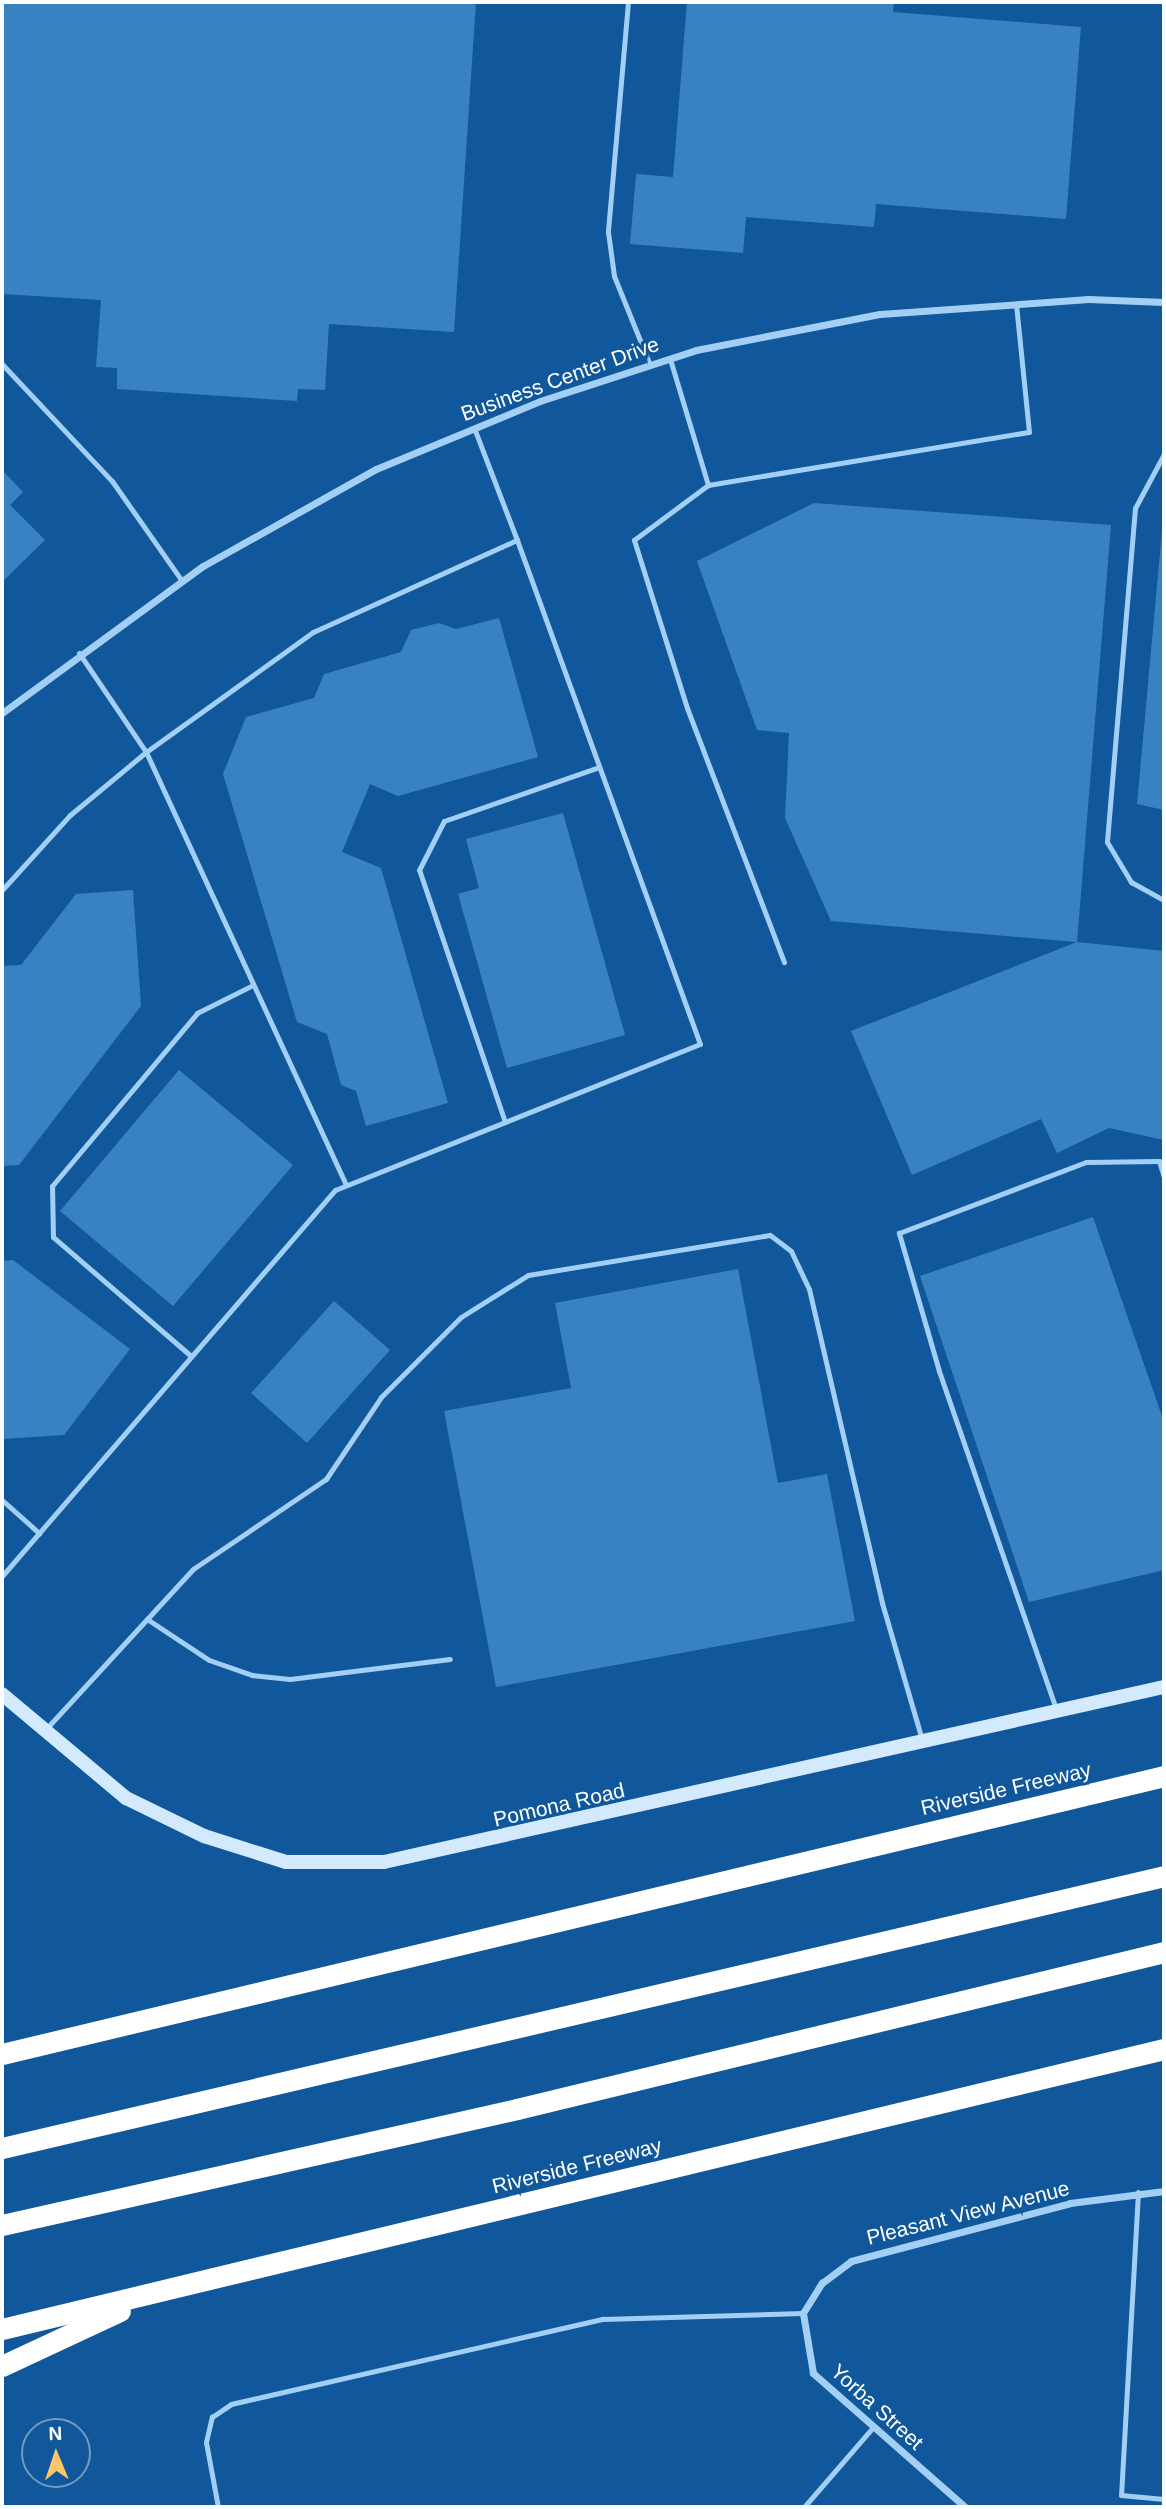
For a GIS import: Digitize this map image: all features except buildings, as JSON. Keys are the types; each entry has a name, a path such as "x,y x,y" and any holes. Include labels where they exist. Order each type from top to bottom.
{"highway":[{"name":"Riverside Freeway","path":"2,2054 1164,1776"},
{"path":"2,2148 1164,1876"},
{"path":"2,2225 517,2109 1164,1952"},
{"name":"Riverside Freeway","path":"2,2329 1164,2049"},
{"path":"2,2366 161,2292"}],"main road":[{"name":"Pomona Road","path":"2,1694 126,1798 204,1836 286,1862 397,1860 1164,1687"}],"street":[{"name":"Business Center Drive","path":"2,713 79,653 182,581 376,469 474,428 650,365 880,314 1016,304 1164,302"},
{"name":"Pleasant View Avenue","path":"803,2313 822,2283 851,2261 1138,2192 1164,2191"},
{"name":"Yorba Street","path":"803,2313 813,2374 965,2507"}],"lane":[{"path":"628,2 608,232 614,276 650,365"},
{"path":"784,962 687,708 634,540 708,485 1029,432 1016,304"},
{"path":"670,359 708,485"},
{"path":"2,364 112,481 182,581"},
{"path":"2,1576 335,1190 700,1044 474,428"},
{"path":"1164,454 1135,508 1107,842 1131,882 1164,900"},
{"path":"2,890 70,815 146,752 313,632 517,540"},
{"path":"79,653 146,752 251,986 346,1185"},
{"path":"505,1122 419,870 444,821 599,767"},
{"path":"191,1356 52,1237 52,1186 197,1013 251,986"},
{"path":"1057,1712 939,1371 899,1233 1086,1162 1159,1161 1164,1177"},
{"path":"45,1730 192,1569 326,1479 389,1388 460,1317 527,1275 770,1235 791,1251 809,1289 882,1603 923,1743"},
{"path":"2,1500 39,1533"},
{"path":"147,1619 209,1660 252,1675 290,1679 450,1659"},
{"path":"1138,2192 1121,2496 1164,2499"},
{"path":"218,2507 206,2442 212,2417 231,2404 603,2319 803,2313"},
{"path":"804,2507 873,2427"}]}
